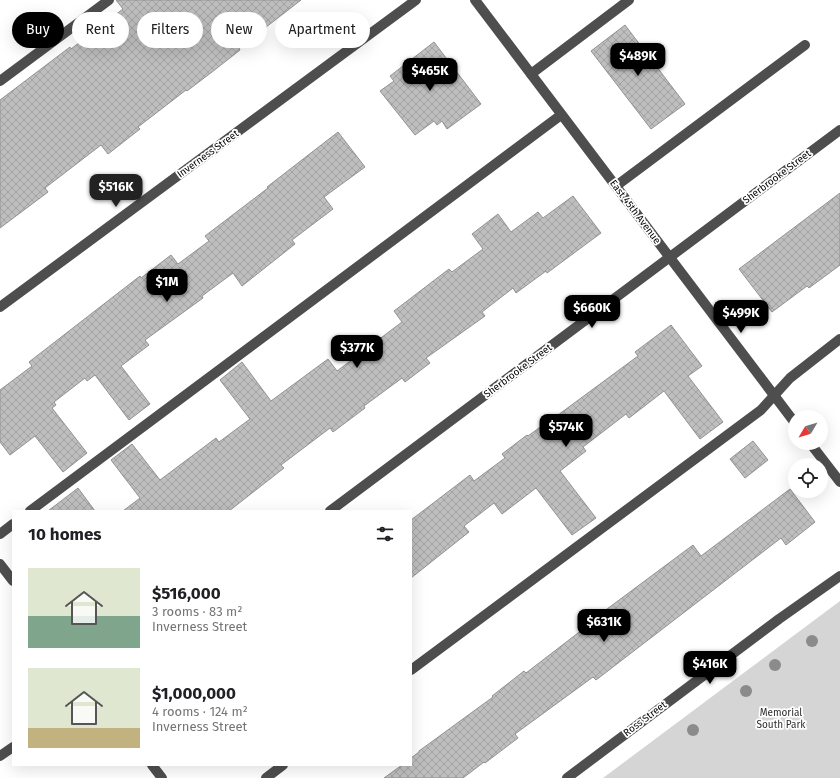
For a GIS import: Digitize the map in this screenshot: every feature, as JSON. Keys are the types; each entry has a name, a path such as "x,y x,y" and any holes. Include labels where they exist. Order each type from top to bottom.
{"street":[{"path":"0,81 109,0"},
{"name":"Inverness Street","path":"0,307 416,0"},
{"name":"East 45th Avenue","path":"475,0 788,414"},
{"path":"531,74 629,0"},
{"path":"616,186 805,45"},
{"path":"31,510 561,115"},
{"name":"Sherbrooke Street","path":"331,510 840,130"},
{"path":"412,669 761,410 790,378 840,339"},
{"path":"815,450 840,482"},
{"path":"0,534 12,525"},
{"path":"0,564 12,580"},
{"name":"Ross Street","path":"567,778 840,576"},
{"path":"0,756 12,748"},
{"path":"153,766 162,778"},
{"path":"266,778 282,766"}],"green space":[{"name":"Memorial South Park","path":"840,601 840,778 603,778"}],"building":[{"path":"116,0 301,0 286,12 275,12 275,20 267,26 267,12 211,12 211,48 239,48 240,50 138,127 140,129 108,154 101,145 45,188 48,192 0,228 0,100 70,47 71,49 129,48 129,12 119,12 123,9"},
{"path":"625,25 685,104 651,129 591,51"},
{"path":"434,42 481,104 447,129 442,121 437,125 434,121 415,135 380,91 394,81 390,76"},
{"path":"338,132 365,167 324,197 333,209 292,240 295,244 242,286 233,273 202,296 203,298 145,340 149,345 121,366 150,404 129,420 95,375 87,381 85,378 54,402 56,405 52,408 87,453 63,472 35,436 10,455 0,442 0,390 32,366 29,362 140,276 141,278 171,255 178,264 209,241 205,236"},
{"path":"840,193 840,265 809,288 807,286 772,312 739,269"},
{"path":"573,196 601,233 547,273 546,271 516,293 513,288 482,312 485,316 426,358 430,363 405,382 402,378 364,406 365,408 333,432 330,428 281,465 284,468 230,510 124,510 140,498 111,460 132,444 160,480 216,438 219,442 250,419 220,380 242,362 271,401 328,359 337,371 402,322 394,311 449,269 452,272 483,249 472,234 498,214 511,232 538,212 543,218"},
{"path":"671,325 702,366 688,376 723,422 700,439 664,391 629,418 626,414 583,447 586,451 560,471 596,518 572,535 536,488 502,514 494,503 464,526 469,532 412,577 412,519 470,475 474,481 505,458 502,454 638,356 635,352"},
{"path":"753,441 768,460 745,478 730,459"},
{"path":"78,488 94,510 49,510"},
{"path":"788,491 788,498 797,498 815,522 786,545 781,538 596,680 593,677 515,734 518,738 463,778 384,778 401,766 412,766 412,757 419,751 493,697 492,696 524,671 526,673 604,613 603,612 693,545 701,556"}]}
